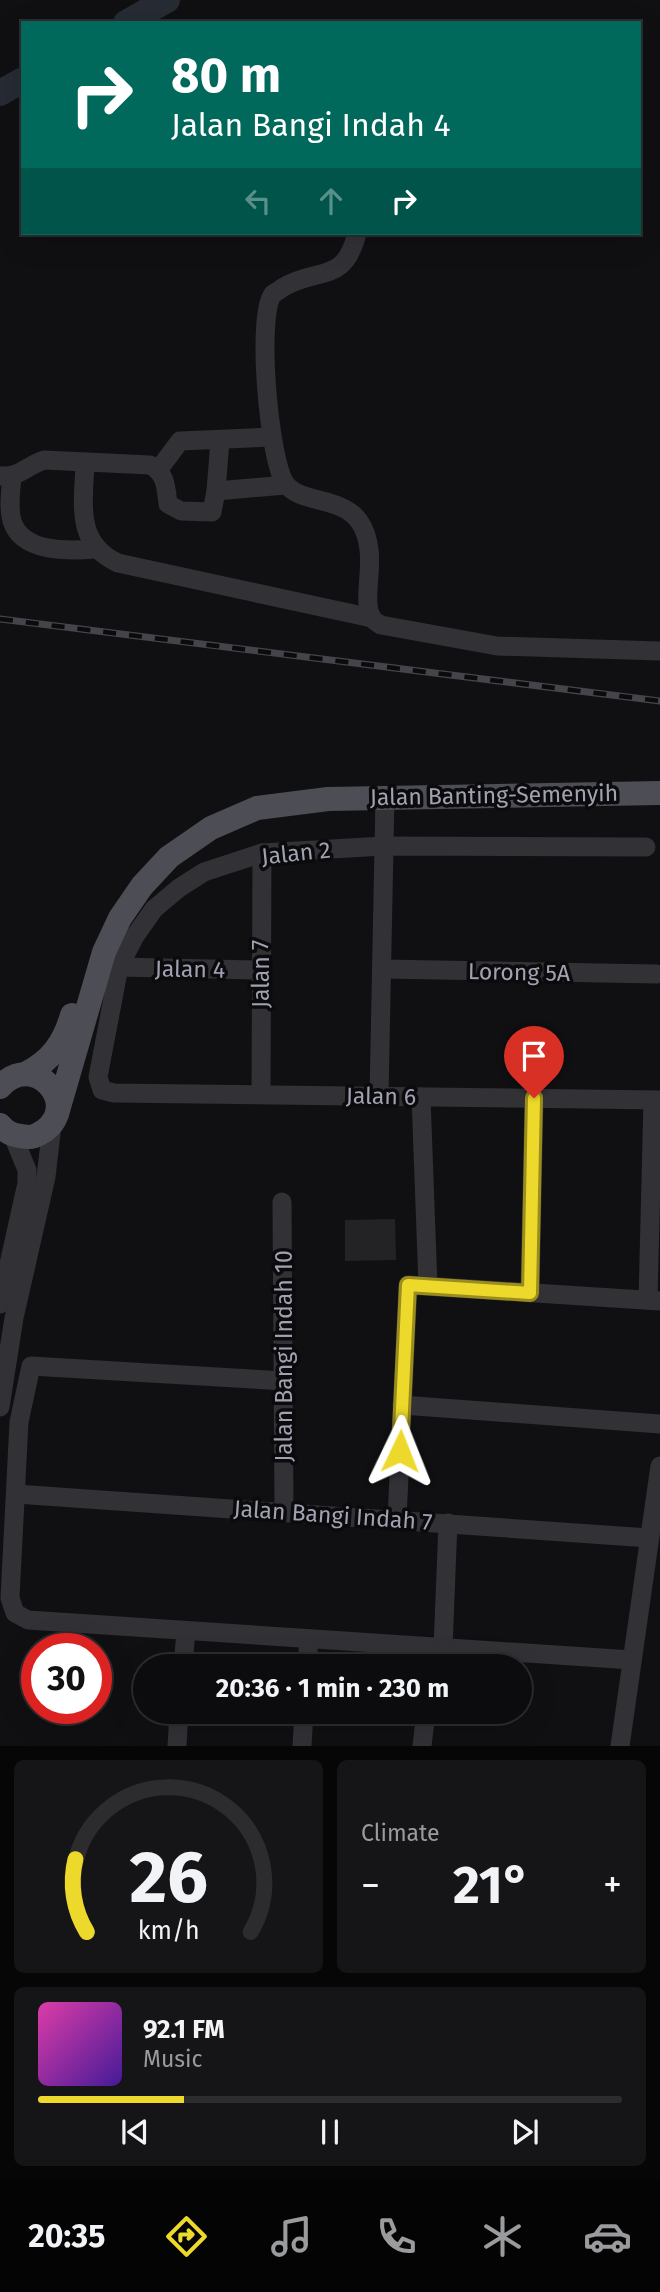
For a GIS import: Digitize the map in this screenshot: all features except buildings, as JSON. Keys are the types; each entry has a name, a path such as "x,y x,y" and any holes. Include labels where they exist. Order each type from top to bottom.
{"main road":[{"name":"Jalan Banting-Semenyih","path":"54,1120 104,952 120,918 142,886 169,857 211,828 257,808 328,799 660,793"},
{"name":"Jalan Banting-Semenyih","path":"9,1079 52,1057 69,1026 90,946 105,912 129,878 166,841 217,811 265,796 328,799"},
{"path":"6,1131 34,1137 54,1120 57,1100 51,1086 40,1077 9,1079"}],"street":[{"path":"356,235 352,252 339,268 318,277 293,282 273,294 264,316 271,437 277,466 286,485 303,495 339,505 355,515 367,532 371,548 368,606 372,618"},
{"path":"159,469 180,441 271,437"},
{"path":"95,549 58,550 23,537 12,520 6,476 23,472 32,464 44,460 150,465 159,469 165,480 168,504 181,511 212,512 220,440"},
{"path":"85,462 84,520 88,536 95,549 118,563 372,618 381,625 497,646 660,651"},
{"path":"216,491 286,485"},
{"path":"379,1096 385,796"},
{"name":"Jalan 2","path":"102,1090 98,1077 119,967 153,909 204,872 262,853 384,846 646,847"},
{"name":"Jalan 7","path":"261,1094 262,853"},
{"name":"Jalan 4","path":"119,967 261,970"},
{"name":"Lorong 5A","path":"382,969 656,974"},
{"name":"Jalan 6","path":"102,1090 114,1093 656,1100"},
{"path":"421,1097 428,1286"},
{"path":"530,1293 534,1098"},
{"path":"397,1519 408,1285 654,1300 656,1100"},
{"path":"0,1407 14,1318 46,1177 54,1120"},
{"path":"0,1304 27,1184 27,1170 6,1131"},
{"name":"Jalan Bangi Indah 10","path":"282,1202 284,1511"},
{"path":"285,1381 31,1366 19,1422 10,1598 15,1613 28,1620 309,1639 435,1653 632,1660"},
{"path":"402,1405 660,1424"},
{"path":"621,1746 632,1660 652,1546 660,1466"},
{"name":"Jalan Bangi Indah 7","path":"16,1494 448,1523 652,1546"},
{"path":"435,1653 448,1523"},
{"path":"184,1654 186,1630"},
{"path":"308,1654 309,1639"},
{"path":"177,1746 178,1724"},
{"path":"302,1746 303,1724"},
{"path":"422,1746 424,1724"}],"waterway":[{"path":"130,21 167,0"},
{"path":"0,93 21,81"}],"railway":[{"path":"0,619 660,701"}],"route":[{"path":"400,1451 408,1285 530,1293 534,1098"}]}
